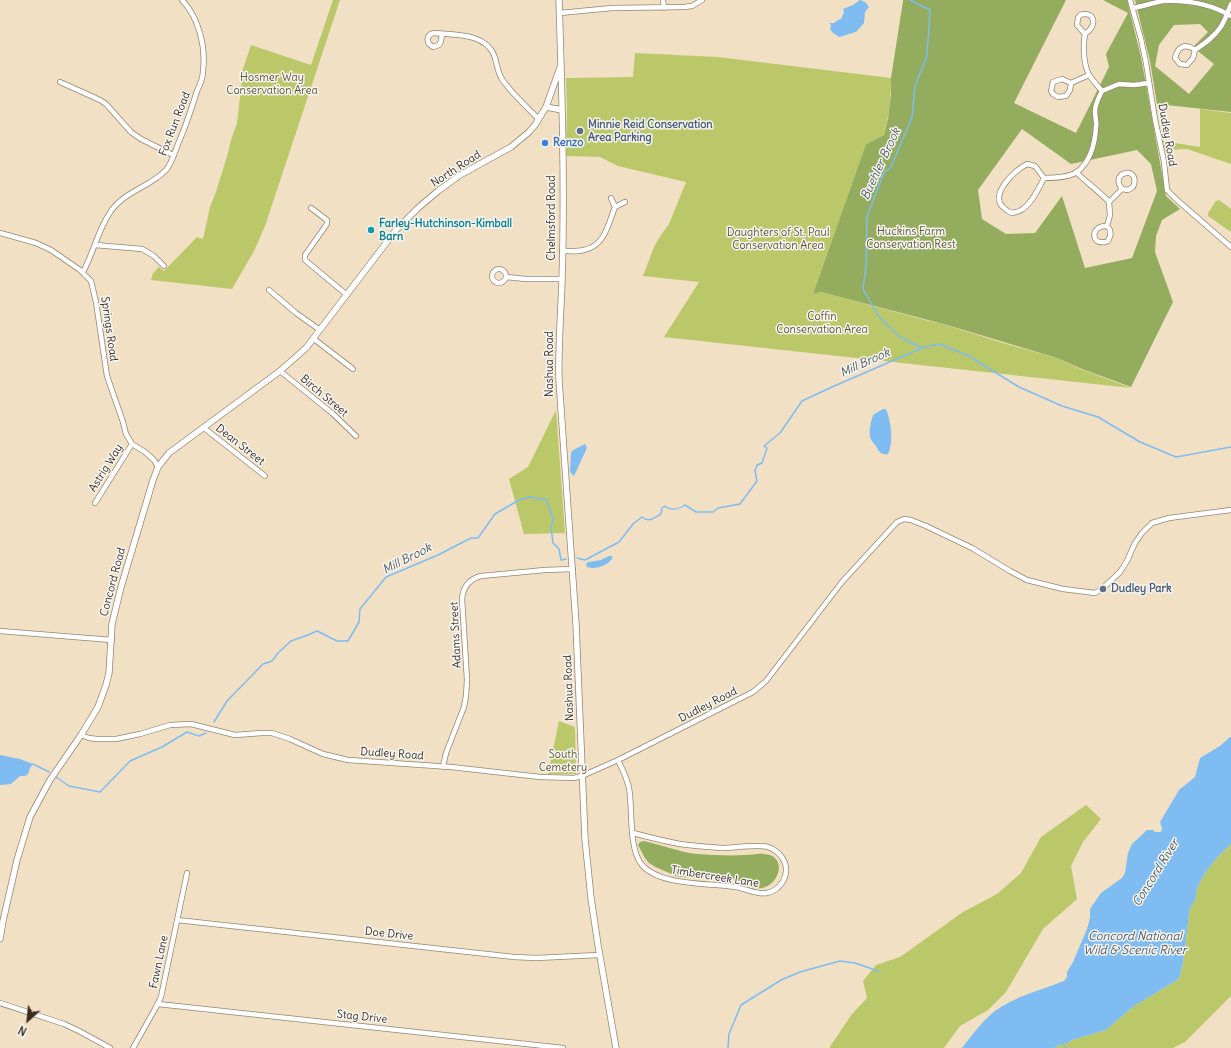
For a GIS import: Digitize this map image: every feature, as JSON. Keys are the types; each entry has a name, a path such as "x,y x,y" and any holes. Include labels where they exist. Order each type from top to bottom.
{"main road":[{"path":"546,108 562,110 559,0"},
{"name":"North Road","path":"347,295 396,230 418,208 460,175 516,144 529,132 546,108 561,65"},
{"name":"Chelmsford Road","path":"560,325 563,197 562,110"},
{"name":"Concord Road","path":"0,939 17,860 30,817 50,780 98,707 106,684 112,640 112,624 121,587 158,467 169,453 190,436 204,428 280,371 306,348 347,295"},
{"name":"Nashua Road","path":"560,325 558,356 559,380 573,569 580,690 582,776 587,862 599,955 616,1048"}],"street":[{"name":"Fox Run Road","path":"83,272 105,221 116,204 130,193 159,177 168,169 191,112 203,72 204,55 202,39 196,22 187,5 182,0"},
{"path":"663,0 664,8"},
{"path":"560,13 612,8 688,7 695,5 702,0"},
{"name":"Dudley Road","path":"1130,0 1141,39 1164,162 1167,190 1231,247"},
{"path":"1133,8 1164,1 1181,1 1200,3 1229,15"},
{"path":"1196,50 1185,46 1181,47 1175,58 1180,64 1187,64 1194,58 1196,50 1220,29 1229,15 1231,4"},
{"path":"1085,34 1090,31 1094,21 1087,14 1080,15 1077,25 1085,34 1085,60 1089,75 1102,91"},
{"path":"442,34 472,38 480,40 486,44 494,54 498,71 504,82 539,119"},
{"path":"1071,83 1089,75"},
{"path":"1062,79 1071,83 1070,90 1066,96 1058,97 1051,91 1053,82 1062,79"},
{"path":"60,82 100,100 106,104 131,132 141,139 173,155"},
{"path":"1044,178 1057,178 1076,172 1089,158 1094,144 1096,125 1095,110 1102,91 1119,84 1134,85 1149,83"},
{"path":"1027,164 1035,166 1044,178 1034,197 1025,208 1012,213 1002,208 999,200 1001,191 1011,176 1019,168 1027,164"},
{"path":"1076,172 1099,191 1109,202 1110,215 1107,226"},
{"path":"1109,202 1122,189"},
{"path":"562,251 584,250 592,248 599,243 605,234 615,207 612,198"},
{"path":"615,207 625,202"},
{"path":"311,208 328,222 305,257 308,263 347,295"},
{"name":"Springs Road","path":"0,233 36,243 51,250 83,272 91,281 98,314 107,376 126,434 132,444"},
{"path":"95,245 142,249 154,256 164,266"},
{"path":"506,276 526,279 562,279"},
{"path":"269,290 296,313 320,330"},
{"path":"314,339 353,369"},
{"name":"Birch Street","path":"280,371 332,413 356,436"},
{"name":"Dean Street","path":"204,428 265,476"},
{"path":"132,444 145,452 154,460 158,467"},
{"name":"Astrig Way","path":"95,503 132,444"},
{"name":"Dudley Road","path":"81,735 92,739 116,739 145,733 170,725 191,724 235,735 272,733 323,754 356,761 443,767 540,778 570,778 582,776 618,760 753,692 761,686 793,647 842,582 897,522 911,520 926,526 972,548 1027,580 1063,589 1095,593 1102,589 1120,572 1127,562 1135,543 1152,523 1169,518 1231,510"},
{"name":"Adams Street","path":"443,767 446,753 464,707 466,696 467,680 462,599 465,588 472,579 481,576 537,570 573,569"},
{"path":"0,632 112,640"},
{"name":"Timbercreek Lane","path":"618,760 628,785 633,833 636,854 643,865 650,872 668,879 687,883 734,887 762,893 770,892 777,888 785,875 786,867 784,859 776,850 768,847 728,848 685,845 633,833"},
{"name":"Fawn Lane","path":"134,1048 158,1004 163,990 187,874"},
{"name":"Doe Drive","path":"177,920 514,957 545,958 599,955"},
{"path":"0,1002 79,1030 110,1048"},
{"name":"Stag Drive","path":"158,1004 563,1048"}],"green space":[{"name":"Hosmer Way Conservation Area","path":"333,0 340,0 265,226 254,251 232,289 151,280 153,273 159,267 164,271 197,237 203,239 210,207 237,123 242,72 251,45 311,65"},
{"name":"Huckins Farm Conservation Rest","path":"903,0 1066,0 1014,103 1076,133 1109,67 1106,54 1128,13 1103,0 1127,0 1141,57 1166,196 1180,209 1162,220 1156,236 1155,252 1173,302 1131,387 1057,358 947,325 821,292 813,294 866,144 884,135 888,119 891,78","holes":["1022,129 1071,164 1137,150 1151,164 1157,191 1132,258 1085,268 1062,196 1035,233 1006,234 982,219 978,190"]},
{"path":"1135,0 1231,0 1231,112 1157,104 1150,61","holes":["1200,24 1208,32 1193,47 1214,64 1189,94 1155,66 1159,45 1174,25"]},
{"path":"635,53 718,57 891,78 891,93 884,135 866,144 813,294 821,292 946,325 1057,358 1078,368 1131,388 664,337 699,282 643,276 654,247 669,224 686,182 618,166 600,157 566,156 566,78 633,77"},
{"path":"1200,109 1231,113 1231,164 1187,149 1164,150 1163,141 1200,147"},
{"path":"1219,200 1231,209 1231,232 1208,216 1208,213 1216,201"},
{"path":"556,410 565,533 524,534 509,479 528,467"},
{"name":"South Cemetery","path":"559,721 575,727 576,774 548,774"},
{"path":"1086,805 1101,819 1083,842 1071,866 1077,899 1043,929 1006,992 988,1010 960,1026 944,1048 829,1048 852,1014 867,998 863,981 876,965 900,957 963,912 997,894 1021,873 1041,837"},
{"path":"644,841 697,854 764,854 776,859 779,870 774,881 762,888 751,887 737,880 727,878 690,878 676,876 649,863 638,845 640,842"},
{"path":"1231,844 1231,996 1185,1042 1173,1048 1054,1048 1063,1043 1068,1043 1072,1040 1106,1030 1134,1006 1179,979 1183,963 1190,907 1193,904 1202,878 1217,858"}],"water":[{"path":"860,0 865,2 869,7 865,12 864,23 856,32 839,37 833,33 830,29 831,25 829,23 834,23 841,19 844,12 843,9"},
{"path":"883,409 886,409 888,414 891,432 891,444 888,454 884,454 879,451 876,445 872,442 870,435 873,415"},
{"path":"585,444 587,448 574,476 570,472 571,453 573,450"},
{"path":"612,556 612,559 607,564 597,568 587,567 586,564 588,562 601,560"},
{"name":"Concord National Wild & Scenic River","path":"1230,737 1231,844 1217,858 1202,878 1193,904 1190,907 1183,963 1179,979 1134,1006 1106,1030 1072,1040 1068,1043 1063,1043 1054,1048 962,1048 981,1024 995,1011 1020,997 1064,981 1087,929 1090,918 1090,909 1101,893 1122,878 1125,873 1128,853 1132,844 1147,830 1161,832 1162,828 1160,822 1179,790 1195,777 1200,758 1220,746"},
{"path":"0,755 20,759 33,764 28,774 25,776 20,776 11,784 0,785"}],"waterway":[{"name":"Buehler Brook","path":"910,0 930,10 927,56 915,86 912,117 891,167 884,173 867,216 866,267 863,289 879,317 900,337 922,348"},
{"name":"Mill Brook","path":"577,558 585,560 619,542 633,524 642,517 647,520 656,517 661,514 662,508 665,506 670,509 675,509 685,505 696,512 713,512 718,508 740,504 757,481 755,471 757,465 762,463 767,448 764,446 780,433 802,401 922,348 939,344 967,355 1019,387 1062,406 1098,417 1140,442 1176,457 1231,447"},
{"name":"Mill Brook","path":"214,722 227,701 263,664 272,661 291,641 317,631 337,641 348,641 359,622 360,609 386,577 438,555 471,538 478,538 495,514 519,500 530,497 546,499 553,518 551,528 553,543 559,549 561,560 566,559"},
{"name":"Mill Brook","path":"56,777 69,786 100,792 130,761 162,747 187,732 199,736 206,733"},
{"name":"Mill Brook","path":"33,764 49,772"},
{"path":"728,1048 729,1034 741,1005 781,980 800,972 840,961 855,963 878,971"},
{"path":"1062,1043 1065,1048"}],"place":[{"name":"Minnie Reid Conservation Area Parking","path":"580,131"},
{"name":"Renzo","path":"545,143"},
{"name":"Farley-Hutchinson-Kimball Barn","path":"371,230"},
{"name":"Dudley Park","path":"1103,589"}],"park label":[{"name":"Daughters of St. Paul Conservation Area","path":"778,239"},
{"name":"Coffin Conservation Area","path":"822,323"}],"water label":[{"name":"Concord River","path":"1156,873"}]}
